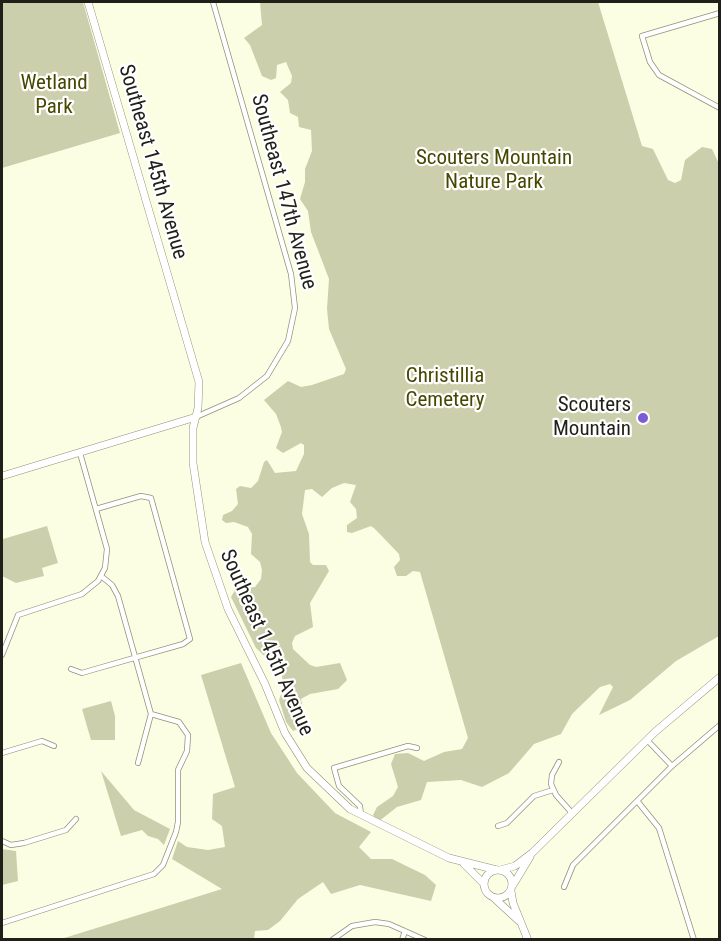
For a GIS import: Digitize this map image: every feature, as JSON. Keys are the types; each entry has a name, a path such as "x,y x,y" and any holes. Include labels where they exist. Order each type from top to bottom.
{"main road":[{"name":"Southeast 145th Avenue","path":"88,2 198,379 200,399 193,428 193,463 197,505 207,550 225,600 296,754 332,795 361,816 462,862 498,870"},
{"path":"2,476 196,417"},
{"path":"484,884 488,874 515,866 532,853 647,740 720,677"},
{"path":"494,898 504,897 512,888 532,853"},
{"name":"Southeast 145th Avenue","path":"462,862 477,874 486,891 494,898"},
{"path":"498,870 509,874 520,923 528,939"},
{"path":"494,898 520,923"}],"street":[{"name":"Southeast 147th Avenue","path":"196,417 239,398 267,376 282,355 288,341 295,308 291,274 213,2"},
{"path":"720,13 642,36 650,62 659,75 720,108"},
{"path":"2,656 18,615 82,594 101,576 107,549 80,453"},
{"path":"71,669 82,673 188,642 190,632 151,498 141,496 96,509"},
{"path":"101,576 115,590 151,714 138,763"},
{"path":"2,923 154,874 163,865 178,822 178,770 187,751 188,735 179,722 151,714"},
{"path":"564,887 573,865 672,766 717,727 720,734"},
{"path":"647,740 672,766"},
{"path":"2,753 42,741 54,746"},
{"path":"361,816 360,806 339,786 334,768 408,746 417,748"},
{"path":"559,762 552,775 553,790 572,813"},
{"path":"498,826 507,823 534,796 553,790"},
{"path":"638,802 658,824 694,939"},
{"path":"2,841 11,845 24,843 66,830 76,819"},
{"path":"332,939 352,926 368,922 389,924 425,939"},
{"path":"402,939 405,931"}],"green space":[{"name":"Wetland Park","path":"2,2 83,2 120,133 2,168"},
{"name":"Scouters Mountain Nature Park","path":"260,2 598,2 642,146 653,149 668,180 675,183 681,180 685,160 702,147 712,149 719,164 719,636 676,661 630,700 599,715 613,687 610,684 600,687 572,714 561,734 534,744 509,773 482,787 461,780 427,782 421,800 397,807 378,822 373,815 377,807 393,796 398,787 391,764 395,754 408,753 424,761 444,752 462,749 468,738 420,572 413,571 406,576 397,576 394,567 400,560 399,554 371,526 352,533 347,532 347,525 357,518 356,509 350,502 356,485 344,483 332,488 322,497 312,489 305,490 302,514 309,534 310,562 313,565 326,565 329,571 310,603 313,627 295,636 292,643 293,649 310,665 316,667 340,663 347,680 338,689 310,694 301,699 306,723 305,726 293,731 286,722 279,700 284,686 281,672 256,648 231,597 235,590 255,587 261,579 262,570 260,562 251,554 252,534 248,527 234,522 226,523 222,520 223,515 232,511 238,504 236,489 240,486 251,488 258,481 264,462 267,460 275,473 296,471 304,454 304,445 301,443 283,453 276,448 282,432 281,427 276,414 264,400 288,381 301,387 312,385 344,374 346,369 329,329 327,309 329,279 311,232 308,211 300,199 305,182 305,169 312,151 311,130 299,127 298,117 290,113 288,100 280,92 291,83 292,76 286,62 277,65 276,78 271,80 262,76 250,45 244,38 262,25"},
{"path":"47,526 58,563 42,568 44,576 16,583 2,576 2,535 3,539"},
{"path":"241,663 271,733 297,773 335,813 371,832 359,847 371,859 392,859 425,875 436,885 431,901 360,885 331,894 323,882 298,899 280,921 268,930 255,931 254,939 61,939 222,889 172,859 178,841 187,847 208,850 225,847 222,826 212,819 213,794 235,787 201,675"},
{"path":"111,701 115,716 115,740 91,740 82,709"},
{"path":"101,771 134,810 170,829 164,845 142,830 121,836"},
{"path":"2,849 16,851 18,881 2,885"}],"place":[{"name":"Scouters Mountain","path":"643,418"}],"park label":[{"name":"Christillia Cemetery","path":"445,389"}]}
